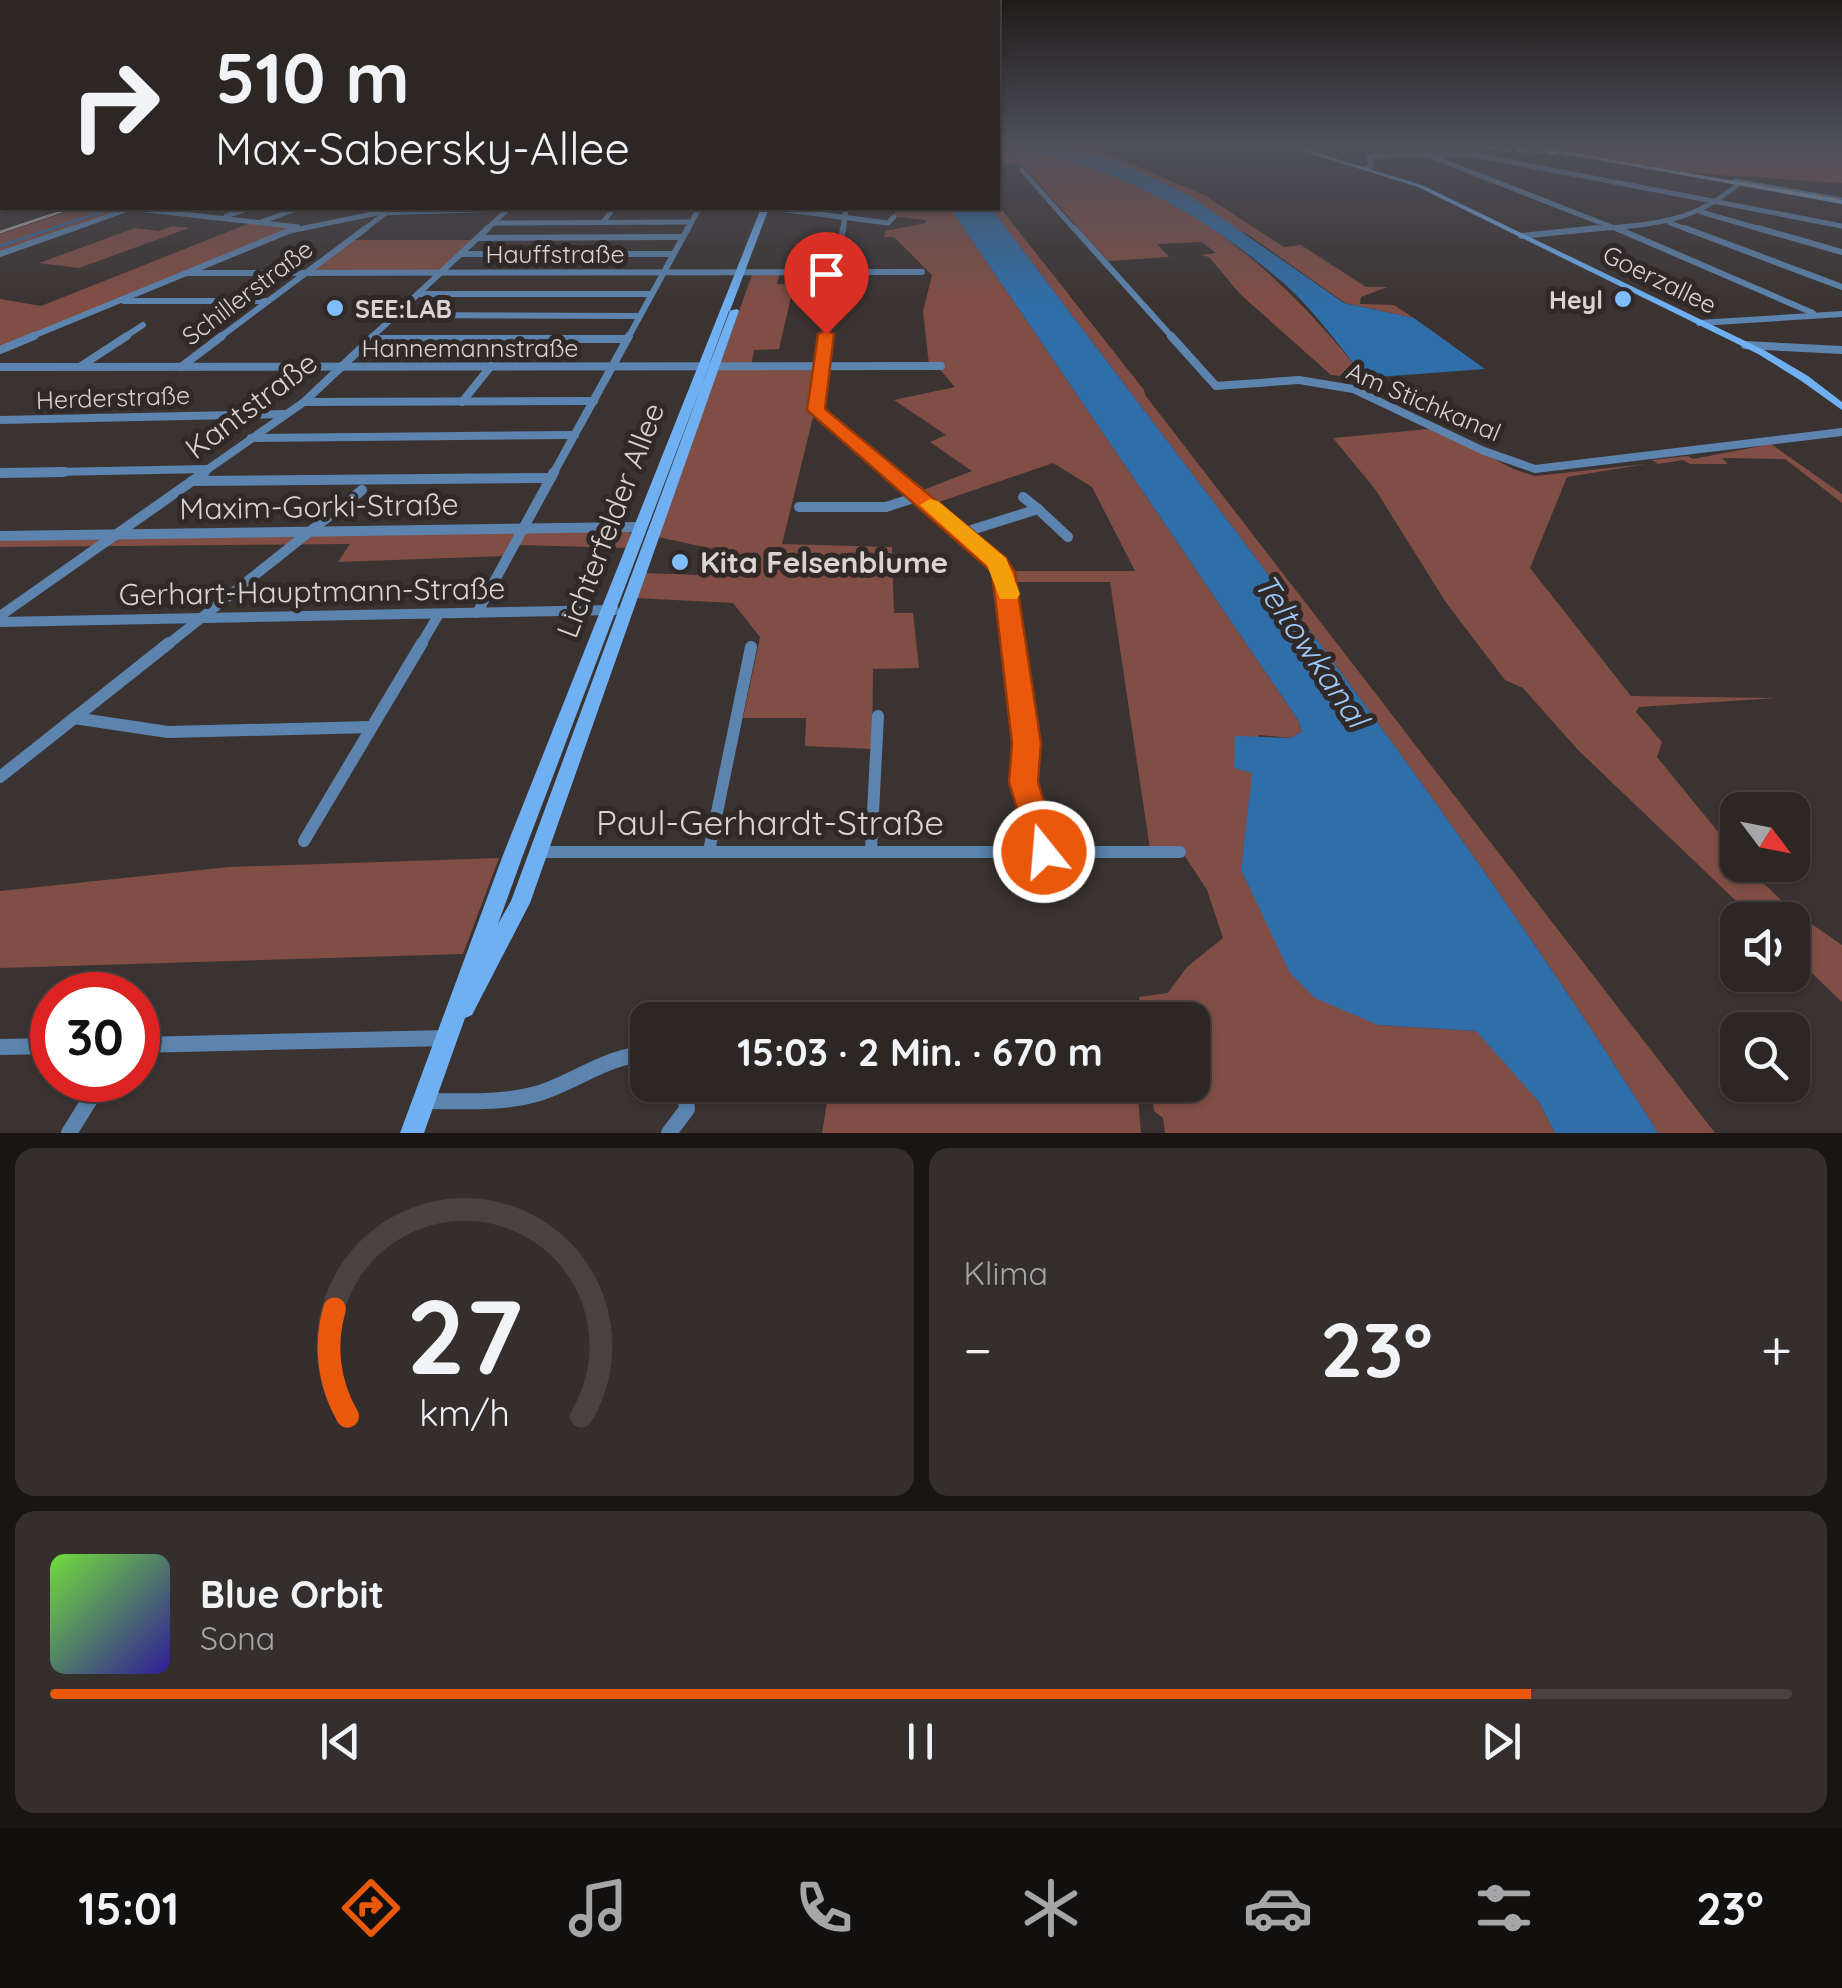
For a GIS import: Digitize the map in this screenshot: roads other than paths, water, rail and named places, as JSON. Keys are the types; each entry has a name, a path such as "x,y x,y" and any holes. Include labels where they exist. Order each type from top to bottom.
{"main road":[{"name":"Goerzallee","path":"1442,197 1746,345 1794,371 1842,407"},
{"name":"Lichterfelder Allee","path":"484,955 520,903 616,610 639,527 769,210"},
{"name":"Lichterfelder Allee","path":"484,955 514,854 616,610 707,366"},
{"path":"514,854 539,852"},
{"path":"412,1133 484,955"}],"street":[{"name":"Am Stichkanal","path":"1046,197 1216,386 1331,382 1426,418 1515,464 1548,470 1842,432"},
{"path":"1536,197 1813,313"},
{"path":"1704,197 1842,226"},
{"path":"1521,236 1666,222 1701,212 1724,197"},
{"path":"0,254 124,210"},
{"path":"148,210 299,227"},
{"path":"221,218 244,210"},
{"path":"260,222 293,210"},
{"path":"0,350 299,227 390,210"},
{"name":"Schillerstraße","path":"180,367 390,210"},
{"name":"Kantstraße","path":"0,619 304,402 506,210"},
{"path":"603,222 612,210"},
{"path":"477,613 698,210"},
{"path":"785,210 888,223 894,217"},
{"path":"846,210 816,410 998,563 1007,583 1026,743 1024,782 1044,852"},
{"path":"1701,212 1842,252"},
{"path":"493,223 690,222"},
{"path":"1666,222 1842,288"},
{"path":"556,282 593,235"},
{"path":"477,238 682,237"},
{"path":"461,254 672,254"},
{"name":"Hauffstraße","path":"187,272 922,272"},
{"path":"539,304 548,293"},
{"path":"420,294 650,294"},
{"path":"118,301 268,301"},
{"path":"1699,323 1842,314"},
{"path":"396,316 638,316"},
{"path":"522,326 530,316"},
{"path":"80,367 143,325"},
{"path":"371,339 624,340"},
{"path":"1746,345 1842,350"},
{"path":"1826,349 1842,361"},
{"path":"462,402 490,366"},
{"name":"Hannemannstraße","path":"0,367 941,366"},
{"path":"0,375 14,367"},
{"path":"304,402 594,401"},
{"name":"Herderstraße","path":"0,420 286,414"},
{"path":"252,438 575,435"},
{"path":"0,474 209,468"},
{"path":"192,481 551,478"},
{"path":"0,777 362,490"},
{"path":"799,507 886,507 920,496"},
{"path":"1023,497 1068,537"},
{"path":"962,533 1038,509"},
{"name":"Maxim-Gorki-Straße","path":"0,536 639,527"},
{"name":"Gerhart-Hauptmann-Straße","path":"0,619 616,610"},
{"path":"304,842 439,614"},
{"path":"709,852 752,647"},
{"path":"870,851 878,716"},
{"path":"74,718 168,732 372,728"},
{"name":"Paul-Gerhardt-Straße","path":"539,852 1180,852"},
{"path":"160,1044 448,1038"},
{"path":"0,1048 30,1047"},
{"path":"424,1100 514,1099 540,1093 630,1055"},
{"path":"69,1133 88,1102"},
{"path":"669,1133 687,1109 686,1102"}],"water":[{"path":"1158,197 1191,197 1344,303 1414,318 1485,369 1365,378 1292,291 1248,254"},
{"name":"Teltowkanal","path":"951,210 993,210 1418,779 1581,1013 1658,1133 1555,1133 1539,1102 1476,1031 1378,1025 1315,998 1290,973 1241,870 1252,773 1234,768 1235,736 1291,738 1302,731"}],"waterway":[{"path":"0,246 107,210"}],"tram line":[{"path":"0,232 66,210"}],"railway":[{"path":"1818,197 1842,201"}],"place":[{"name":"Heyl","path":"1623,299"},
{"name":"SEE:LAB","path":"335,308"},
{"name":"Kita Felsenblume","path":"680,562"}]}
